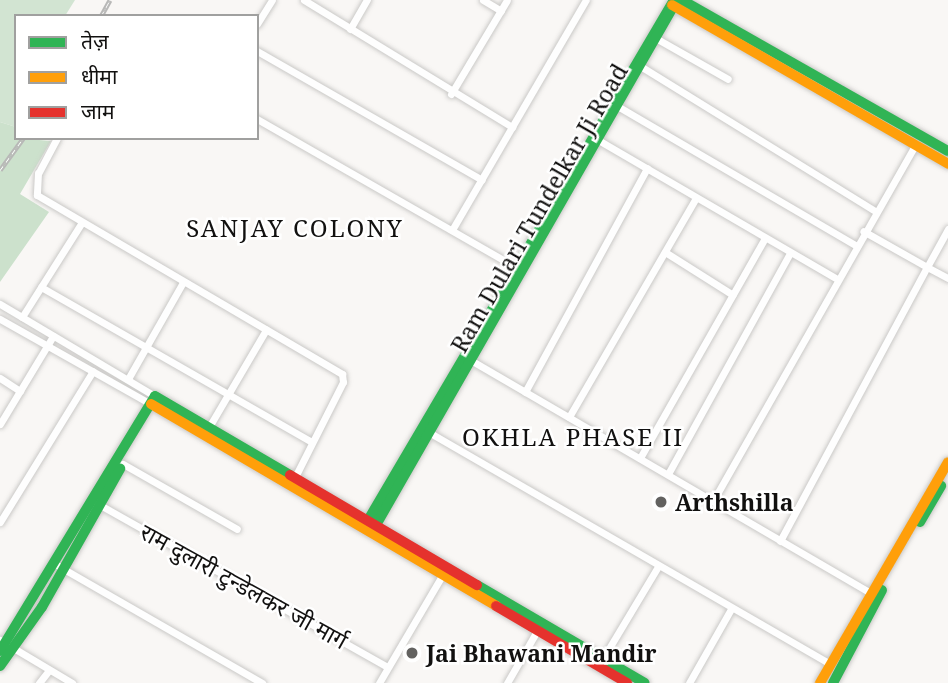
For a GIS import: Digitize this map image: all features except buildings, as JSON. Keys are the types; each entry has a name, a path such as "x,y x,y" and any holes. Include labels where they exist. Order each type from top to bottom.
{"street":[{"path":"259,21 272,0"},
{"path":"304,0 451,94 512,127"},
{"path":"350,29 367,0"},
{"path":"483,0 501,11"},
{"path":"451,94 507,0"},
{"path":"452,230 586,0"},
{"path":"673,2 948,164"},
{"path":"673,2 948,152"},
{"name":"Ram Dulari Tundelkar Ji Road","path":"370,526 428,431 673,2"},
{"path":"654,37 728,79"},
{"path":"259,52 482,180"},
{"path":"638,65 875,211"},
{"name":"Ram Dulari Tundelkar Ji Road","path":"596,138 619,107 638,65"},
{"path":"619,107 855,245"},
{"path":"259,120 521,270"},
{"path":"596,138 835,278"},
{"path":"56,140 34,190 82,222 343,377 296,475"},
{"path":"713,500 835,278 916,144"},
{"path":"526,392 647,168"},
{"path":"569,417 696,198"},
{"path":"22,317 82,222"},
{"path":"780,541 948,229"},
{"path":"863,231 948,278"},
{"path":"640,458 765,238"},
{"path":"665,252 733,295"},
{"path":"668,474 790,253"},
{"path":"128,379 183,282"},
{"path":"41,287 312,442"},
{"path":"0,304 128,379 156,401 539,627 645,683"},
{"path":"0,319 93,371 209,427 296,475 370,526"},
{"path":"209,427 266,330"},
{"path":"0,424 53,336"},
{"path":"469,359 876,595"},
{"path":"0,522 93,371"},
{"path":"0,378 20,391"},
{"path":"0,666 5,646 100,505 156,401"},
{"path":"59,567 156,401"},
{"path":"428,431 657,568 831,664"},
{"path":"833,683 876,595 948,462"},
{"name":"राम दुलारी टुन्डेलकर जी मार्ग","path":"123,464 237,529"},
{"path":"820,683 948,474"},
{"name":"राम दुलारी टुन्डेलकर जी मार्ग","path":"100,505 387,667"},
{"path":"59,567 262,683"},
{"path":"601,662 657,568"},
{"path":"379,683 445,571"},
{"path":"689,683 731,609"},
{"path":"507,683 539,627"},
{"path":"5,646 72,683"},
{"path":"601,662 627,683"},
{"path":"39,683 50,670"}],"green space":[{"path":"0,0 75,0 66,14 14,14 14,126 0,122"},
{"path":"0,122 14,126 14,140 51,141 20,194 49,212 0,282"}],"railway":[{"path":"102,14 110,0"},
{"path":"0,170 22,140"}],"traffic: fast":[{"path":"364,527 674,0"},
{"path":"372,532 677,0"},
{"path":"682,0 948,151"},
{"path":"0,651 155,396 290,475"},
{"path":"0,666 42,607 120,469"},
{"path":"920,522 941,486"},
{"path":"477,585 645,683"},
{"path":"833,683 882,590"}],"traffic: slow":[{"path":"672,5 948,164"},
{"path":"151,404 496,606"},
{"path":"820,683 948,462"}],"traffic: jam":[{"path":"290,475 477,585"},
{"path":"496,606 627,683"}],"place":[{"name":"Arthshilla","path":"661,502"},
{"name":"Jai Bhawani Mandir","path":"412,653"}],"district":[{"name":"SANJAY COLONY","path":"295,228"},
{"name":"OKHLA PHASE II","path":"573,437"}]}
